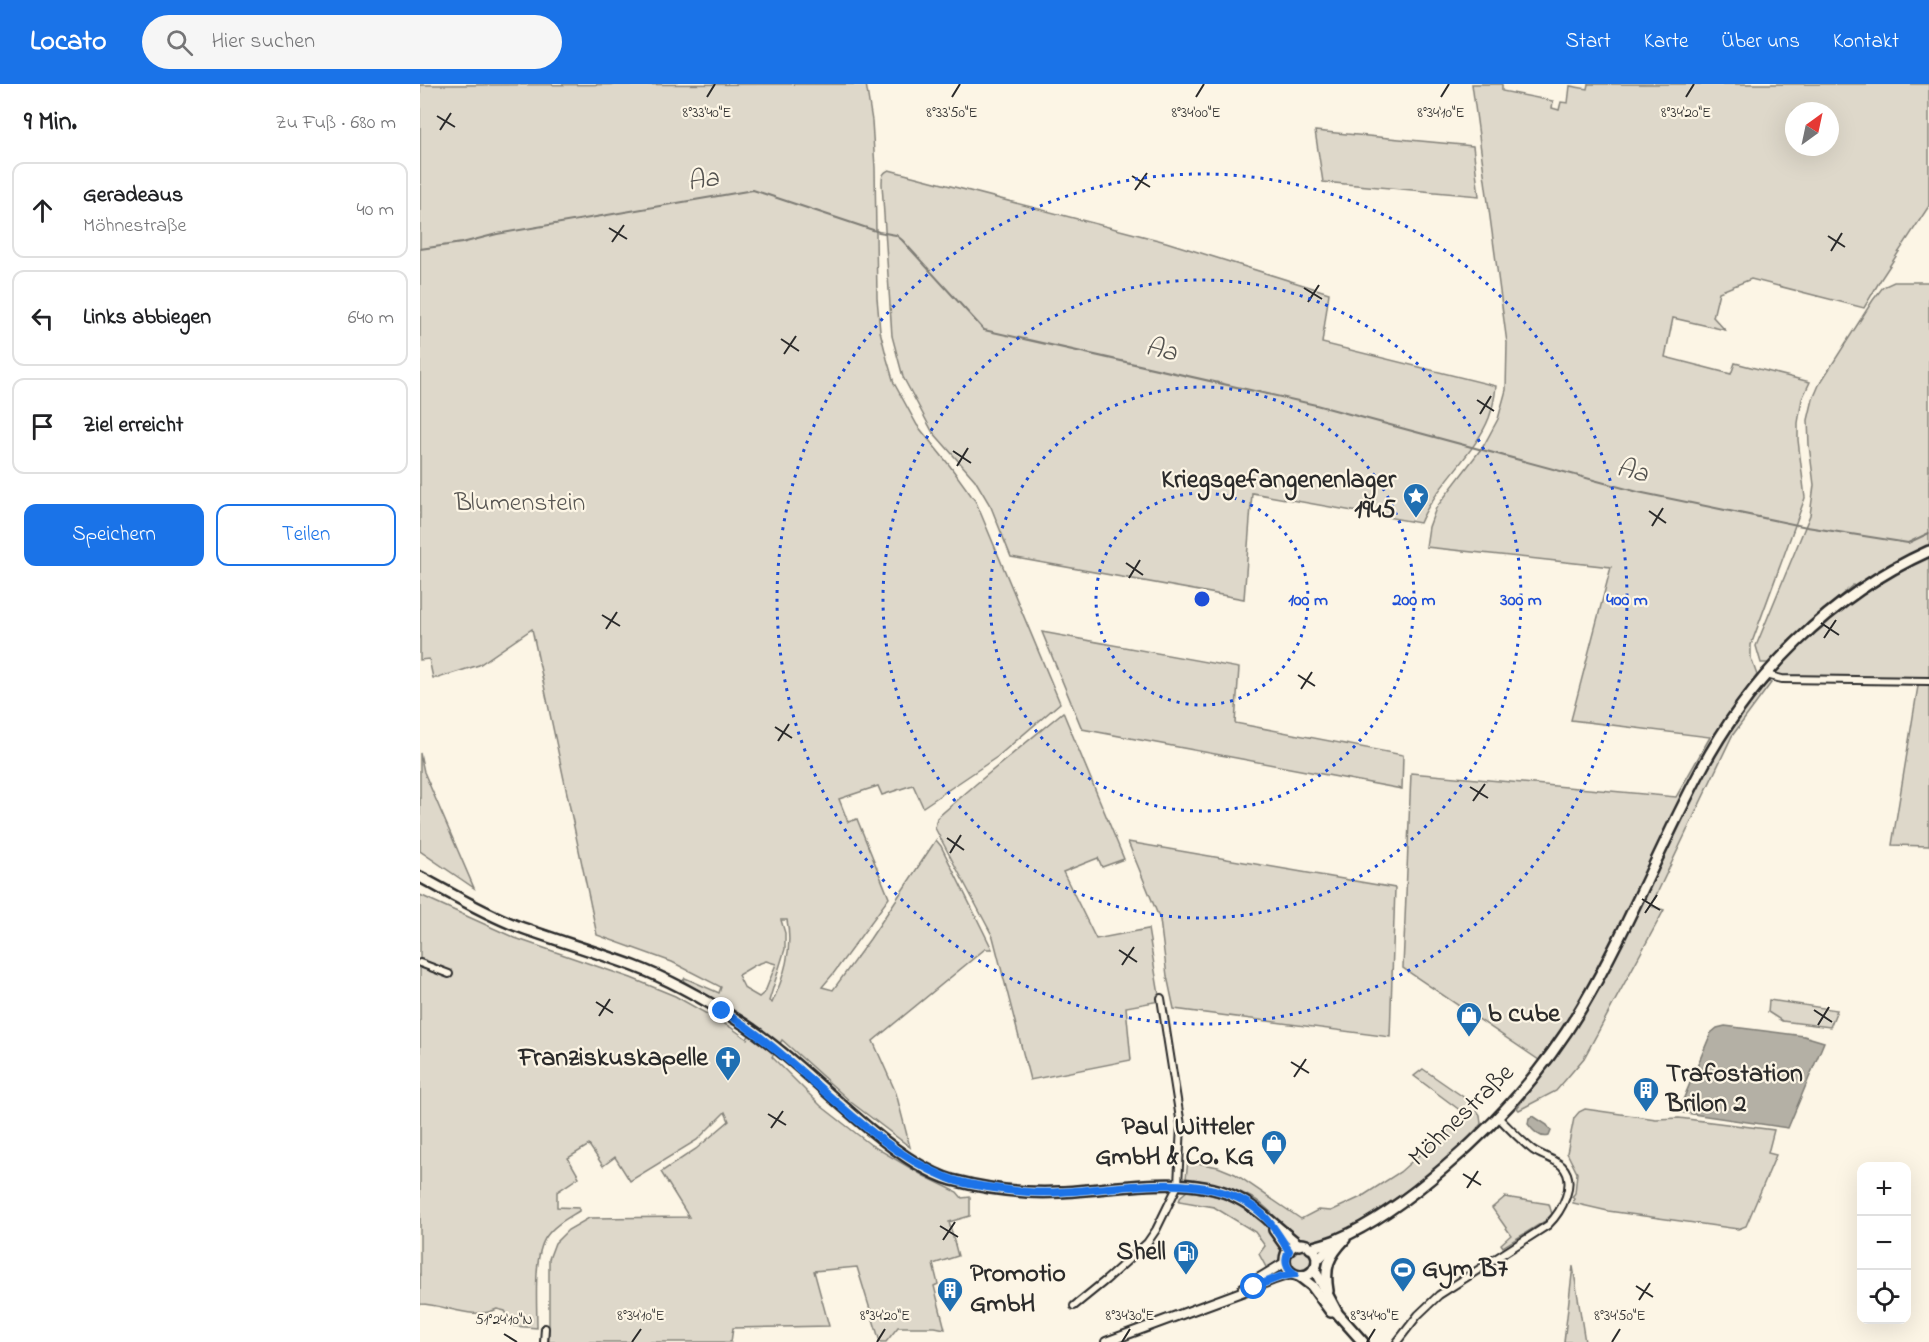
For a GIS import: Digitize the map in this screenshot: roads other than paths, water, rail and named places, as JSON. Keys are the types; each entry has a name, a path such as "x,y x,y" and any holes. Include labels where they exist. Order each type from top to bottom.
{"main road":[{"name":"Möhnestraße","path":"1337,1240 1393,1206 1435,1176 1499,1118 1530,1082 1581,1008 1632,913 1701,769 1725,728 1747,697 1797,641 1840,605 1890,571 1929,551"},
{"path":"420,877 515,925 635,967 682,988 741,1022 769,1043 890,1146 949,1179 987,1187 1030,1192 1178,1185 1223,1191 1256,1209 1299,1245 1311,1248 1337,1240"},
{"path":"1268,1220 1289,1251"},
{"path":"1329,1299 1326,1275 1328,1262 1335,1249 1351,1232"},
{"path":"1297,1275 1306,1275 1337,1240"},
{"path":"1299,1245 1289,1251 1286,1262 1289,1269 1312,1286 1334,1315 1347,1325"},
{"path":"1311,1248 1315,1253 1316,1265 1329,1299 1347,1325 1363,1342"}],"street":[{"path":"1766,675 1782,680 1929,681"},
{"path":"420,963 448,974"},
{"path":"1074,1306 1107,1280 1147,1243 1160,1223 1178,1185 1181,1125 1161,998"},
{"path":"1397,1342 1418,1315 1439,1294 1548,1225 1557,1217 1563,1205 1568,1184 1564,1169 1559,1163 1528,1146 1499,1118"},
{"path":"1234,1293 1286,1262"},
{"path":"1106,1342 1282,1276 1297,1275"},
{"path":"544,1342 545,1328"}],"waterway":[{"name":"Aa","path":"420,249 753,190 879,232 896,235 984,330 1316,405 1638,492 1807,527 1908,543 1929,533"}],"place":[{"name":"Kriegsgefangenenlager 1945","path":"1416,519"},
{"name":"b cube","path":"1469,1038"},
{"name":"Franziskuskapelle","path":"728,1082"},
{"name":"Trafostation Brilon 2","path":"1646,1113"},
{"name":"Paul Witteler GmbH & Co. KG","path":"1274,1166"},
{"name":"Shell","path":"1186,1276"},
{"name":"Gym B7","path":"1403,1293"},
{"name":"Promotio GmbH","path":"950,1313"}],"park label":[{"name":"Blumenstein","path":"520,504"}]}
